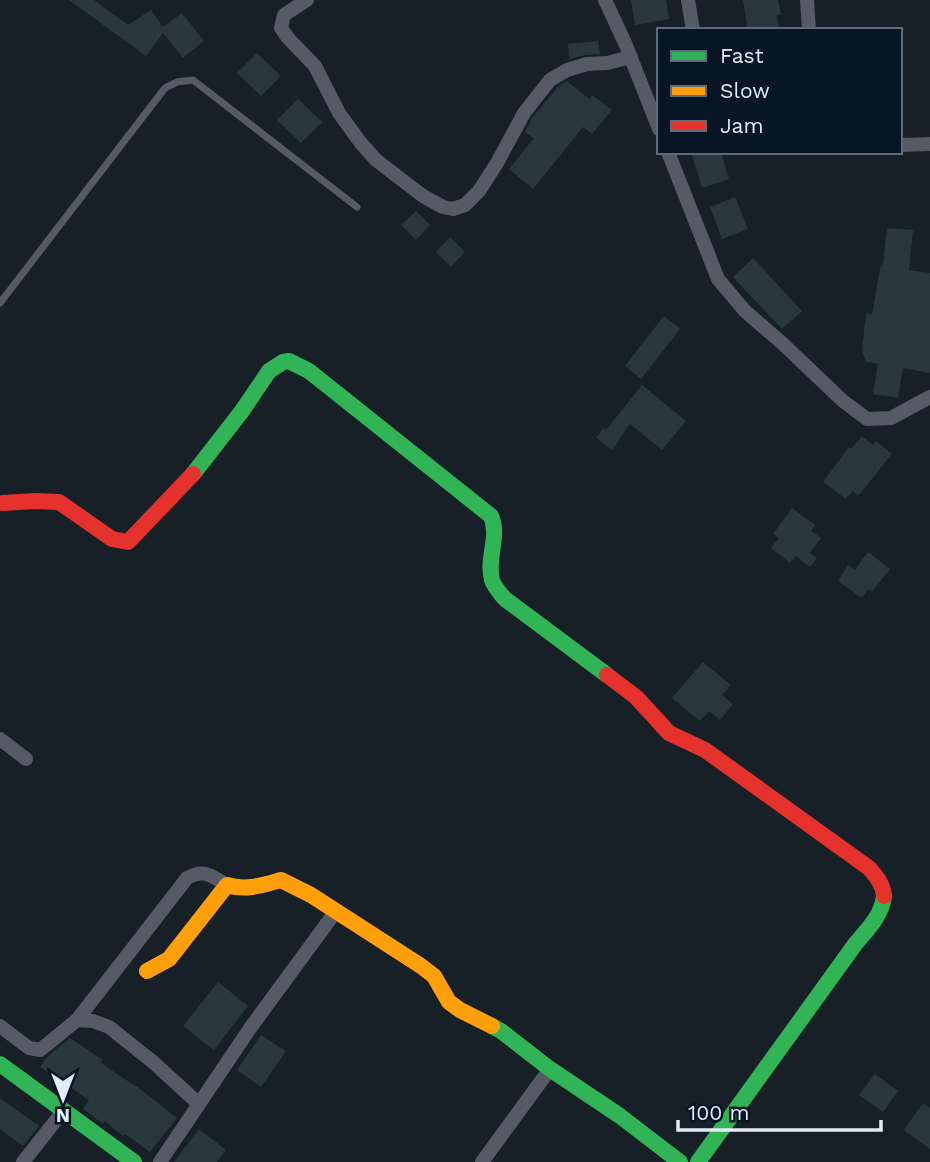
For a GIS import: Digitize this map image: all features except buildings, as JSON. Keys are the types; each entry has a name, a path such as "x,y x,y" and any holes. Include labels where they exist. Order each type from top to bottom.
{"street":[{"path":"307,0 284,15 281,29 315,66 339,113 376,160 423,196 443,207 453,209 465,205 479,191 524,113 550,79 587,64 607,63 631,57"},
{"path":"605,0 657,124"},
{"path":"688,0 693,28"},
{"path":"807,0 810,28"},
{"path":"902,145 930,144"},
{"path":"669,154 718,279 745,311 843,401 867,419 891,418 930,397"},
{"path":"1,504 59,502 112,539 128,542 187,482 269,371 283,362 295,362 379,425 491,516 495,521 491,556 492,580 505,599 636,697 669,733 705,750 869,868 882,884 884,896 880,914 856,943 698,1162"},
{"path":"0,739 26,759"},
{"path":"0,1026 29,1048 40,1050 76,1020 187,878 197,872 208,874 227,886 237,888 281,880 369,931 434,976 449,1002 501,1031 680,1162"},
{"path":"147,971 169,959 227,886"},
{"path":"160,1162 251,1027 335,911"},
{"path":"76,1020 93,1021 109,1027 199,1104"},
{"path":"0,1064 134,1162"},
{"path":"482,1162 550,1069"},
{"path":"23,1162 64,1110"}],"lane":[{"path":"0,303 165,88 177,82 192,79 357,206"}],"traffic: fast":[{"path":"193,474 269,371 289,361 309,371 491,516 494,532 491,572 497,590 505,599 607,675"},
{"path":"698,1162 874,921 884,896"},
{"path":"492,1026 620,1116 680,1162"},
{"path":"0,1064 134,1162"}],"traffic: slow":[{"path":"147,971 169,959 227,885 248,887 281,880 311,895 421,966 434,976 449,1002 492,1026"}],"traffic: jam":[{"path":"3,503 59,502 112,539 128,542 193,474"},
{"path":"607,675 636,697 669,733 705,750 869,868 881,884 884,896"}]}
